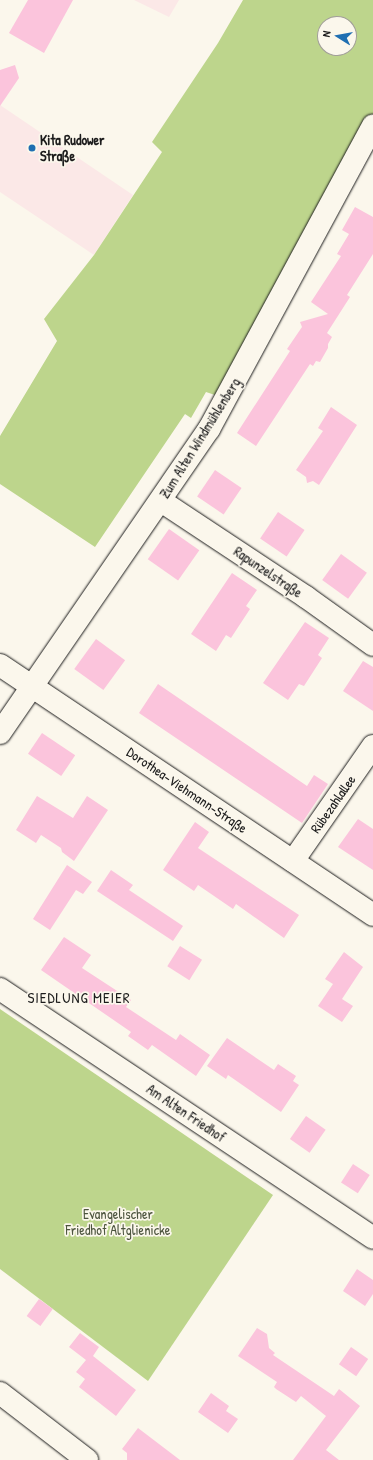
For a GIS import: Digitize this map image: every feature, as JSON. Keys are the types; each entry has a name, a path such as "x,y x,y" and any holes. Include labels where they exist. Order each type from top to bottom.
{"street":[{"name":"Zum Alten Windmühlenberg","path":"0,733 162,501 209,429 228,398 373,126"},
{"name":"Rapunzelstraße","path":"162,501 306,597 373,645"},
{"name":"Dorothea-Viehmann-Straße","path":"0,665 373,915"},
{"name":"Rübezahlallee","path":"293,861 373,746"},
{"name":"Am Alten Friedhof","path":"0,989 373,1238"},
{"path":"0,1393 86,1460"}],"shaded area":[{"path":"134,0 179,0 169,17"},
{"name":"Kita Rudower Straße","path":"0,105 133,195 94,255 0,192"}],"green space":[{"path":"243,0 373,0 373,118 218,396 206,392 191,418 185,414 95,547 0,484 0,436 57,341 44,319 94,255 162,152 152,142 218,43"},
{"name":"Evangelischer Friedhof Altglienicke","path":"0,1009 273,1195 148,1381 0,1269"}],"building":[{"path":"28,0 73,0 44,53 9,33"},
{"path":"15,65 19,78 0,106 0,70"},
{"path":"355,207 373,217 373,254 347,295 350,297 327,333 332,337 320,362 316,361 313,366 310,364 256,446 237,433 290,351 287,349 302,327 300,322 328,314 311,302 341,256 337,254 349,234 342,230"},
{"path":"331,407 357,425 319,485 313,481 307,483 306,477 296,470 323,431 318,428"},
{"path":"215,470 242,488 224,514 197,497"},
{"path":"278,512 305,530 287,556 260,539"},
{"path":"169,529 199,550 178,581 148,559"},
{"path":"341,554 367,573 348,599 322,580"},
{"path":"232,573 257,590 246,606 250,609 231,638 226,635 216,651 191,634"},
{"path":"305,622 329,638 318,655 322,658 304,686 299,684 288,700 263,683"},
{"path":"96,639 125,660 103,690 74,669"},
{"path":"363,661 373,667 373,711 343,691"},
{"path":"158,684 307,786 314,775 328,784 302,823 139,713"},
{"path":"42,733 75,755 61,776 28,754"},
{"path":"37,796 73,818 87,796 108,810 74,861 62,852 61,848 41,835 36,843 16,830"},
{"path":"358,819 373,829 373,870 338,847"},
{"path":"195,822 209,832 198,848 299,915 284,938 236,904 233,909 198,885 194,891 163,870"},
{"path":"67,865 92,882 83,894 76,890 50,930 33,919"},
{"path":"111,870 133,885 129,890 183,926 173,941 97,891"},
{"path":"64,937 91,955 82,968 131,1000 126,1007 176,1040 180,1034 210,1055 196,1076 152,1045 148,1050 128,1036 131,1032 41,970"},
{"path":"180,946 202,960 189,980 167,966"},
{"path":"344,952 363,967 342,999 353,1006 342,1022 318,1006 333,984 325,979"},
{"path":"227,1038 274,1070 278,1064 296,1076 293,1081 299,1085 281,1112 228,1075 226,1079 207,1066"},
{"path":"306,1116 326,1130 310,1153 290,1139"},
{"path":"353,1164 370,1175 358,1193 341,1182"},
{"path":"357,1269 373,1280 373,1294 365,1306 343,1291"},
{"path":"39,1299 53,1309 40,1326 27,1316"},
{"path":"257,1328 267,1334 269,1348 275,1353 273,1355 334,1396 339,1389 360,1406 326,1450 339,1460 293,1460 326,1416 301,1396 296,1402 276,1389 274,1387 277,1382 238,1356"},
{"path":"80,1333 99,1347 93,1356 136,1390 116,1416 79,1387 85,1379 76,1372 86,1360 69,1347"},
{"path":"351,1347 368,1359 356,1376 339,1364"},
{"path":"211,1393 229,1406 226,1411 238,1419 228,1433 198,1412"},
{"path":"138,1428 180,1460 127,1460 127,1453 122,1449"}],"place":[{"name":"Kita Rudower Straße","path":"32,148"}],"district":[{"name":"SIEDLUNG MEIER","path":"79,998"}]}
